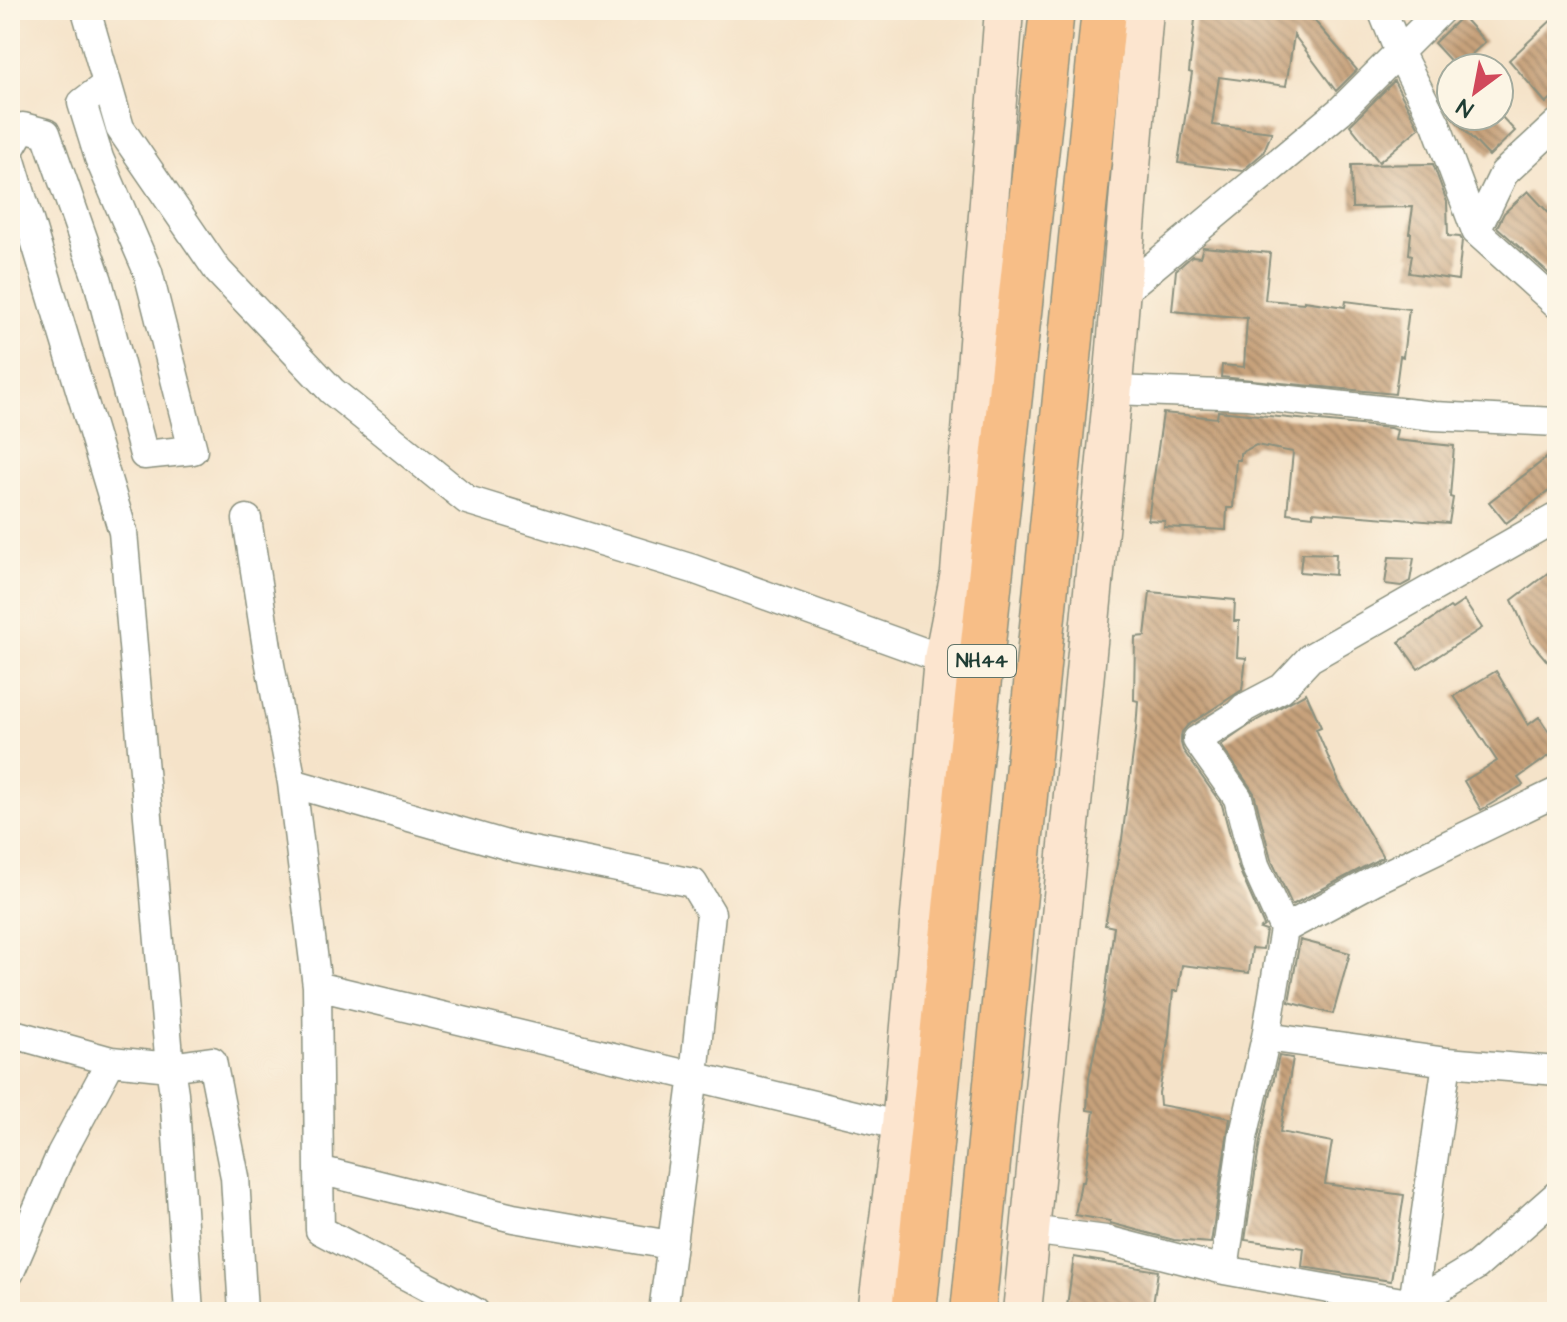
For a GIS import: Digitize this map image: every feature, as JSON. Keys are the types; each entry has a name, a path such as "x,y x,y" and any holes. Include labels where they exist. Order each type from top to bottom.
{"highway":[{"name":"NH44","path":"914,1312 1052,10"},
{"name":"NH44","path":"973,1312 1104,10"}],"street":[{"path":"86,10 120,128 218,271 332,391 467,500 693,569 943,659"},
{"path":"877,1312 901,1126 943,659 960,573 1004,10"},
{"path":"1022,1312 1112,390 1144,10"},
{"path":"1382,10 1399,52 1436,124 1476,231 1557,304"},
{"path":"1120,294 1340,111 1441,10"},
{"path":"10,149 23,127 46,133 98,281 144,455 193,450 148,272 99,158 82,103 107,84"},
{"path":"1476,231 1504,173 1557,124"},
{"path":"10,157 123,532 174,1093 189,1312"},
{"path":"1112,390 1248,395 1434,416 1557,422"},
{"path":"1224,1270 1243,1138 1266,1037 1284,929 1255,865 1238,798 1197,740 1244,708 1282,688 1310,658 1557,517"},
{"path":"247,519 292,783 317,986 320,1230 475,1312"},
{"path":"292,783 517,848 693,883 711,913 694,1075 663,1312"},
{"path":"1284,929 1373,881 1557,792"},
{"path":"317,986 901,1126"},
{"path":"10,1033 111,1061 170,1067 212,1061 235,1177 243,1312"},
{"path":"1266,1037 1447,1062 1557,1071"},
{"path":"10,1272 61,1154 111,1061"},
{"path":"1413,1304 1447,1062"},
{"path":"319,1170 513,1218 670,1245"},
{"path":"1030,1230 1106,1240 1224,1270 1413,1304 1476,1266 1557,1195"}],"building":[{"path":"1196,11 1314,20 1357,70 1336,91 1294,35 1286,86 1219,77 1212,125 1272,132 1263,153 1242,171 1178,163 1192,73 1189,72"},
{"path":"1557,15 1557,93 1546,103 1515,67 1515,54"},
{"path":"1462,16 1485,42 1474,52 1442,52 1434,43"},
{"path":"1394,81 1419,128 1379,162 1350,125"},
{"path":"1466,132 1514,132 1489,156"},
{"path":"1433,164 1447,202 1448,236 1462,240 1458,280 1409,273 1412,255 1409,254 1409,233 1413,207 1352,208 1351,165"},
{"path":"1528,191 1557,222 1557,281 1497,227 1504,213"},
{"path":"1203,247 1270,253 1265,300 1304,301 1345,307 1346,301 1409,309 1395,394 1221,377 1222,365 1244,367 1247,318 1172,311 1176,270 1192,256 1200,257"},
{"path":"1218,411 1390,428 1397,430 1395,440 1454,446 1449,523 1313,512 1313,516 1287,513 1293,452 1256,445 1240,453 1240,460 1236,460 1233,508 1227,508 1226,530 1164,527 1165,521 1148,520 1163,413 1217,418"},
{"path":"1557,450 1557,485 1506,523 1489,502"},
{"path":"1302,553 1336,554 1335,575 1300,572"},
{"path":"1389,557 1414,558 1410,581 1401,586 1385,584"},
{"path":"1557,566 1557,673 1531,642 1512,600"},
{"path":"1150,592 1235,600 1234,621 1239,621 1237,657 1246,658 1242,690 1187,726 1180,740 1183,750 1222,805 1239,869 1264,926 1260,929 1266,931 1263,949 1252,948 1249,973 1182,965 1178,991 1173,991 1160,1105 1230,1118 1211,1243 1174,1240 1110,1221 1075,1215 1081,1182 1084,1182 1094,1111 1087,1110 1089,1078 1104,1003 1114,927 1105,925 1122,839 1136,730 1135,637 1145,636"},
{"path":"1464,601 1482,628 1418,669 1399,642"},
{"path":"1496,671 1528,725 1539,717 1557,744 1557,750 1518,778 1523,785 1481,810 1464,781 1497,761 1454,696"},
{"path":"1306,693 1321,727 1316,729 1339,782 1383,857 1292,905 1271,859 1254,793 1221,745"},
{"path":"1300,940 1350,953 1333,1014 1289,1002"},
{"path":"1279,1056 1293,1058 1280,1132 1332,1142 1325,1184 1404,1195 1391,1281 1302,1267 1304,1248 1245,1240 1260,1141"},
{"path":"1074,1257 1158,1271 1152,1312 1107,1312 1067,1306"}]}
